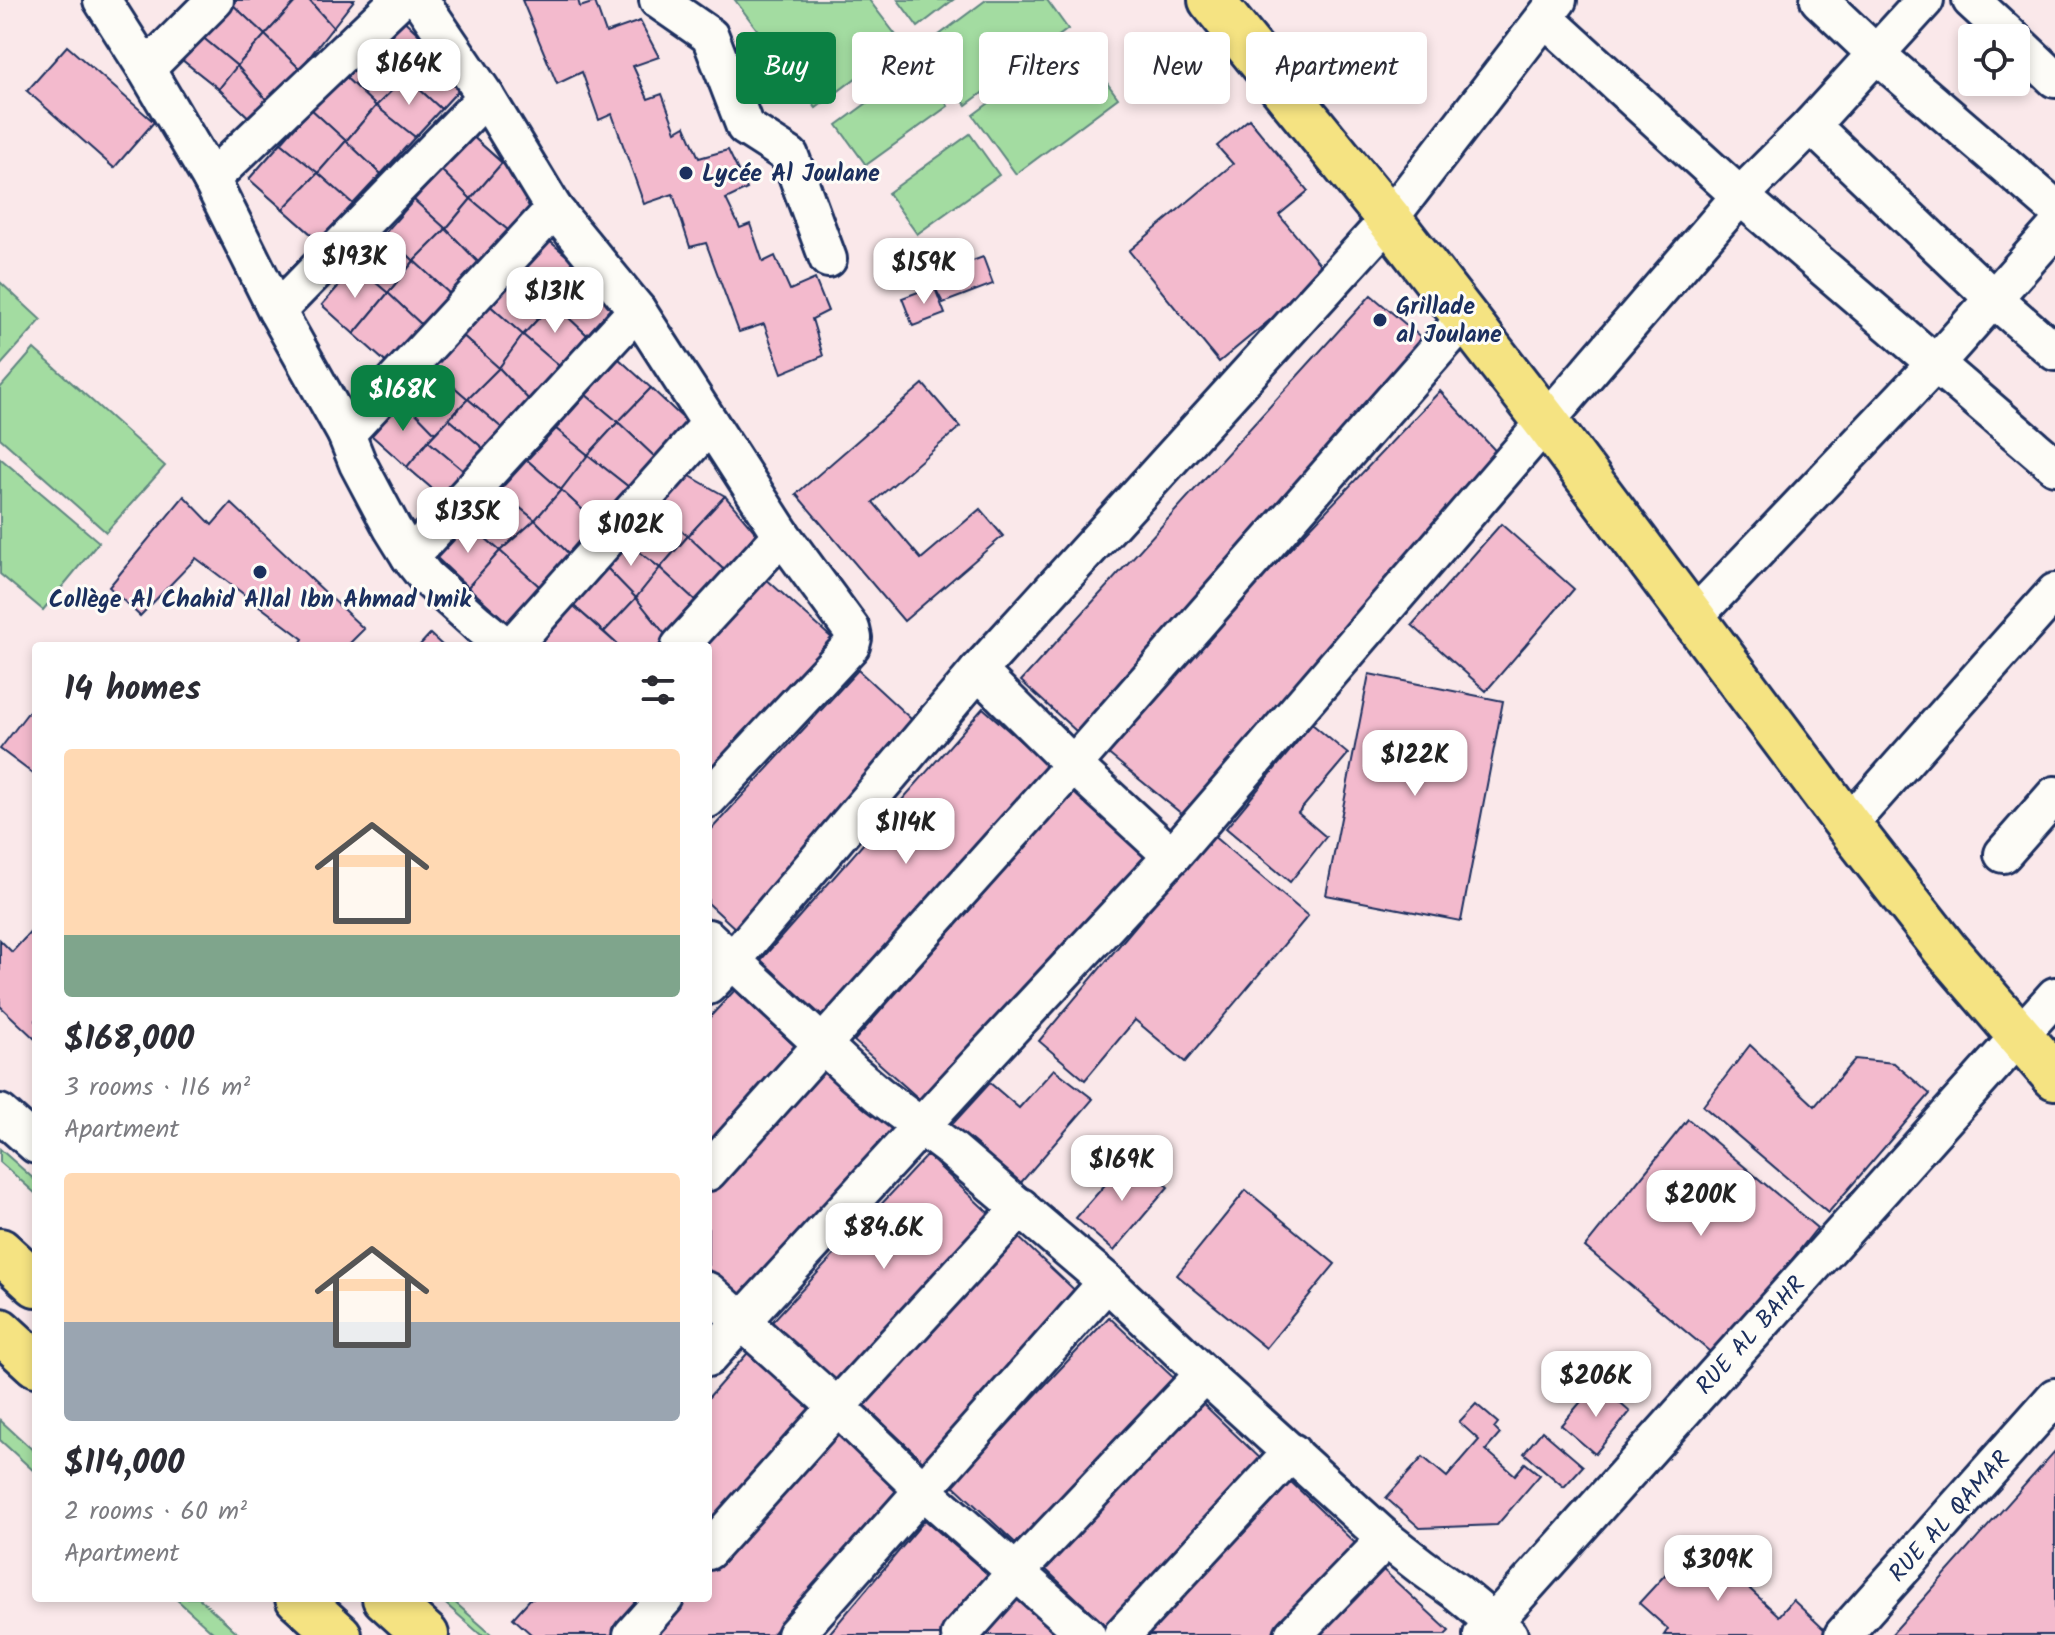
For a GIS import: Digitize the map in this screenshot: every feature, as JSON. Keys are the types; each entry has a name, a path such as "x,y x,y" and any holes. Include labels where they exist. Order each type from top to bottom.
{"main road":[{"path":"1211,0 1389,219 1547,423 1848,825 1945,949 2055,1077"},
{"path":"0,1251 32,1280"},
{"path":"0,1331 32,1360"},
{"path":"302,1602 339,1635"},
{"path":"389,1602 426,1635"}],"street":[{"path":"102,0 211,179 277,311 410,557 445,595 500,642"},
{"path":"146,69 215,0"},
{"path":"211,179 399,0"},
{"path":"420,0 486,97 554,209 637,310 782,535 851,629 851,646 712,795"},
{"path":"658,0 710,36 745,127 790,156 828,259"},
{"path":"1819,0 1876,54 2055,208"},
{"path":"712,1354 1172,856 1740,196 1811,125 1925,0"},
{"path":"1971,0 1997,24"},
{"path":"712,974 720,949 1389,219 1552,9 1740,196 2055,466"},
{"path":"2030,55 2055,79"},
{"path":"277,311 486,97"},
{"path":"1811,125 1993,298 2055,352"},
{"path":"346,434 554,209"},
{"path":"1693,618 1936,363 2055,229"},
{"path":"410,557 637,310"},
{"path":"712,1168 1073,765 1465,318"},
{"path":"516,642 710,424"},
{"path":"684,642 782,535"},
{"path":"1848,825 2055,592"},
{"path":"978,671 1073,765 1172,856"},
{"path":"2003,854 2055,795"},
{"path":"720,949 822,1046 1021,1207 1386,1539 1495,1630"},
{"name":"RUE AL BAHR","path":"1495,1630 2055,996"},
{"path":"0,1113 32,1141"},
{"path":"712,1547 1021,1207"},
{"path":"795,1635 1107,1282"},
{"path":"712,1294 837,1407 923,1490 1087,1635"},
{"path":"960,1635 1204,1374"},
{"name":"RUE AL QAMAR","path":"1843,1635 2055,1397"},
{"path":"1122,1635 1292,1452"},
{"path":"1293,1635 1386,1539"},
{"path":"632,1635 661,1602"}],"green space":[{"path":"735,0 869,0 894,32 852,32 852,81 836,93 836,32 759,32"},
{"path":"898,0 953,0 918,27"},
{"path":"986,0 1047,0 1068,29 1064,32 979,32 979,95 966,105 963,101 963,32 943,32"},
{"path":"1108,84 1118,98 1016,174 973,115 988,104 1108,104"},
{"path":"866,104 948,106 866,165 837,125"},
{"path":"970,134 999,175 917,234 888,193"},
{"path":"0,282 41,320 0,366"},
{"path":"34,349 165,466 106,532 0,438 0,388"},
{"path":"0,458 99,542 43,610 0,574"},
{"path":"0,1149 32,1177 32,1190 0,1162"},
{"path":"0,1420 32,1449 32,1469 0,1440"},
{"path":"179,1602 203,1602 240,1635 216,1635"},
{"path":"444,1602 455,1602 492,1635 481,1635"}],"building":[{"path":"234,0 354,0 256,124 181,59"},
{"path":"234,0 297,0 265,35 231,3"},
{"path":"297,0 309,0 333,27 300,69 265,35"},
{"path":"309,0 354,0 333,27"},
{"name":"Lycée Al Joulane","path":"522,0 578,0 580,7 595,2 606,33 640,21 659,57 633,66 648,99 662,94 676,131 685,126 699,158 728,150 747,189 726,199 740,228 750,224 763,262 775,256 790,290 815,279 828,311 812,319 823,356 782,373 764,324 739,332 706,243 690,247 673,194 644,204 612,114 599,120 582,72 557,84"},
{"path":"231,3 265,35 237,66 201,36"},
{"path":"396,13 467,81 319,241 249,179"},
{"path":"396,13 433,48 406,77 370,43"},
{"path":"265,35 300,69 271,105 237,66"},
{"path":"201,36 237,66 219,89 181,59"},
{"path":"370,43 406,77 376,106 342,74"},
{"path":"67,46 154,122 114,168 27,91"},
{"path":"433,48 467,81 441,109 406,77"},
{"path":"237,66 271,105 256,124 219,89"},
{"path":"342,74 376,106 346,141 311,109"},
{"path":"406,77 441,109 415,137 376,106"},
{"path":"376,106 415,137 381,174 346,141"},
{"path":"311,109 346,141 318,173 281,143"},
{"path":"1249,119 1308,191 1279,215 1327,273 1219,362 1129,251 1233,164 1217,146"},
{"path":"471,135 540,196 390,366 322,305"},
{"path":"471,135 502,163 471,199 441,170"},
{"path":"346,141 381,174 353,204 318,173"},
{"path":"281,143 318,173 283,209 249,179"},
{"path":"502,163 540,196 509,231 471,199"},
{"path":"441,170 471,199 446,229 414,200"},
{"path":"318,173 353,204 319,241 283,209"},
{"path":"471,199 509,231 480,264 446,229"},
{"path":"414,200 446,229 414,261 385,233"},
{"path":"446,229 480,264 452,296 414,261"},
{"path":"385,233 414,261 388,293 356,266"},
{"path":"547,239 618,300 443,498 370,434"},
{"path":"547,239 581,268 553,303 518,271"},
{"path":"983,257 993,284 943,303 932,276"},
{"path":"414,261 452,296 424,327 388,293"},
{"path":"356,266 388,293 354,334 322,305"},
{"path":"581,268 618,300 587,335 553,303"},
{"path":"518,271 553,303 523,335 488,304"},
{"path":"934,286 945,314 913,326 902,298"},
{"path":"388,293 424,327 390,366 354,334"},
{"path":"1371,295 1429,344 1086,740 1021,681"},
{"path":"553,303 587,335 559,366 523,335"},
{"path":"488,304 523,335 499,368 461,334"},
{"path":"461,334 499,368 468,399 431,367"},
{"path":"523,335 559,366 529,400 499,368"},
{"path":"619,359 689,424 508,623 437,558"},
{"path":"619,359 651,388 618,422 586,395"},
{"path":"431,367 468,399 435,433 402,399"},
{"path":"499,368 529,400 503,429 468,399"},
{"path":"923,384 960,427 873,502 921,559 980,509 1003,536 904,621 796,494"},
{"path":"651,388 689,424 657,459 618,422"},
{"path":"1440,391 1503,459 1182,814 1101,748"},
{"path":"586,395 618,422 588,455 556,429"},
{"path":"402,399 435,433 407,467 370,434"},
{"path":"468,399 503,429 485,450 449,419"},
{"path":"449,419 485,450 465,472 428,441"},
{"path":"618,422 657,459 630,488 588,455"},
{"path":"556,429 588,455 561,490 527,460"},
{"path":"428,441 465,472 443,498 407,467"},
{"path":"588,455 630,488 598,524 561,490"},
{"path":"527,460 561,490 535,520 499,491"},
{"path":"683,472 725,496 688,536 652,510"},
{"path":"561,490 598,524 570,555 535,520"},
{"path":"499,491 535,520 500,551 469,524"},
{"name":"Collège Al Chahid Allal Ibn Ahmad Imik","path":"184,496 212,525 231,503 364,629 351,642 301,642 303,639 196,558 140,616 109,587"},
{"path":"725,496 756,533 725,571 688,536"},
{"path":"652,510 688,536 660,568 624,540"},
{"path":"535,520 570,555 540,587 500,551"},
{"path":"469,524 500,551 468,587 437,558"},
{"path":"1501,524 1574,589 1486,691 1412,625"},
{"path":"688,536 725,571 697,602 660,568"},
{"path":"624,540 660,568 636,598 603,564"},
{"path":"500,551 540,587 508,623 468,587"},
{"path":"603,564 636,598 604,632 568,601"},
{"path":"660,568 697,602 667,637 636,598"},
{"path":"764,577 834,640 712,777 712,642 706,642"},
{"path":"636,598 667,637 662,642 615,642 604,632"},
{"path":"568,601 614,642 535,642"},
{"path":"430,634 439,642 423,642"},
{"path":"858,670 923,730 738,931 712,907 712,829"},
{"path":"1369,674 1503,701 1461,921 1326,895"},
{"path":"32,707 32,773 0,749"},
{"path":"983,708 1053,770 830,1023 760,961"},
{"path":"1312,724 1348,754 1298,813 1326,837 1290,882 1226,828"},
{"path":"1077,788 1150,852 927,1106 854,1041"},
{"path":"1212,835 1308,916 1185,1062 1135,1020 1085,1080 1039,1041"},
{"path":"32,930 32,1036 0,1006 0,940 12,952"},
{"path":"735,990 802,1053 712,1151 712,1015"},
{"path":"1750,1045 1815,1106 1855,1059 1894,1063 1930,1094 1828,1213 1703,1106"},
{"path":"820,1068 897,1132 744,1297 712,1272 712,1187"},
{"path":"1054,1069 1093,1099 1018,1186 948,1129 990,1083 1019,1108"},
{"path":"1688,1119 1817,1228 1715,1356 1585,1247"},
{"path":"927,1155 997,1221 840,1387 772,1322"},
{"path":"1131,1155 1168,1187 1114,1251 1076,1218"},
{"path":"1246,1190 1335,1264 1266,1348 1177,1275"},
{"path":"1014,1233 1083,1298 927,1465 858,1399"},
{"path":"1109,1317 1178,1382 1022,1549 952,1484"},
{"path":"753,1347 817,1401 787,1436 712,1538 712,1393"},
{"path":"1597,1383 1630,1412 1595,1454 1561,1425"},
{"path":"1196,1397 1265,1463 1109,1629 1040,1564"},
{"path":"1476,1404 1498,1423 1494,1428 1500,1434 1486,1450 1515,1475 1525,1463 1540,1475 1497,1525 1420,1528 1386,1498 1423,1457 1447,1477 1479,1440 1459,1422"},
{"path":"835,1426 903,1484 771,1635 648,1635 677,1602 712,1602 712,1564"},
{"path":"1542,1431 1583,1466 1564,1487 1524,1453"},
{"path":"2055,1451 2055,1635 1891,1635"},
{"path":"1290,1481 1359,1547 1277,1635 1146,1635"},
{"path":"925,1520 998,1583 950,1635 828,1635"},
{"path":"1697,1540 1779,1616 1793,1600 1830,1635 1664,1635 1668,1629 1639,1603"},
{"path":"1379,1566 1449,1631 1445,1635 1315,1635"},
{"path":"1017,1593 1068,1635 981,1635"},
{"path":"527,1602 655,1602 626,1635 532,1635 513,1618"}],"place":[{"name":"Lycée Al Joulane","path":"686,173"},
{"name":"Grillade al Joulane","path":"1380,320"},
{"name":"Collège Al Chahid Allal Ibn Ahmad Imik","path":"260,572"}]}
